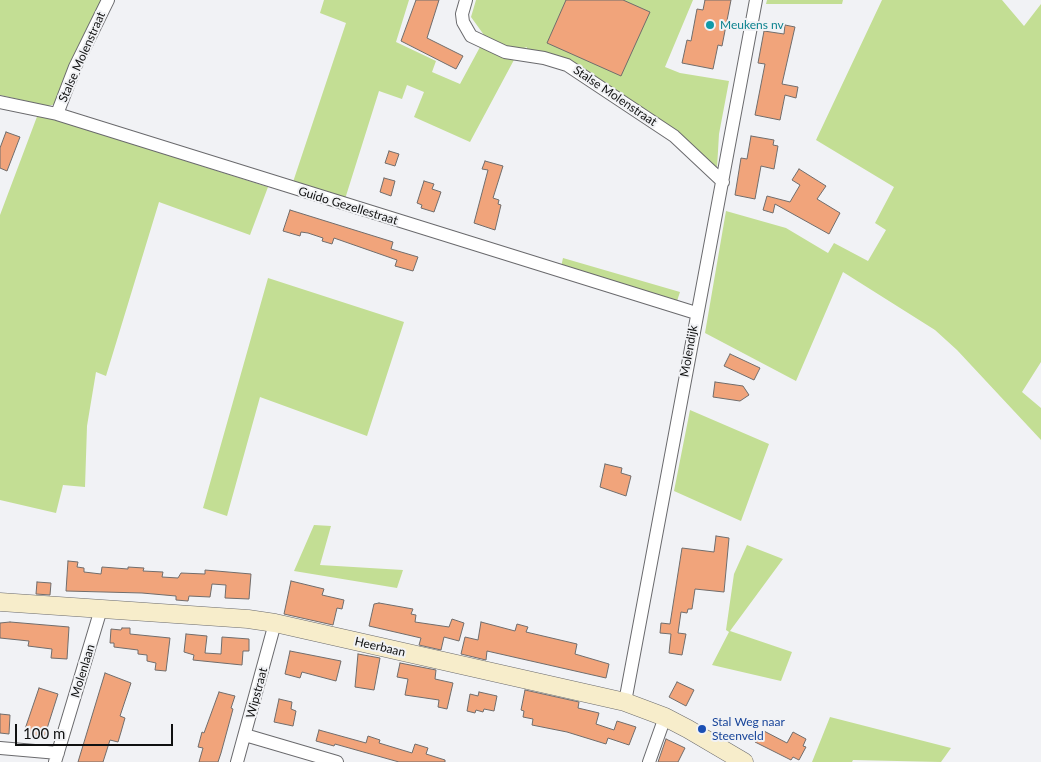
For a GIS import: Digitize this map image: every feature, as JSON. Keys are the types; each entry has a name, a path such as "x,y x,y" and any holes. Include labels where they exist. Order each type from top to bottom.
{"street":[{"name":"Stalse Molenstraat","path":"56,114 75,67 108,0"},
{"name":"Stalse Molenstraat","path":"466,0 462,14 463,22 471,36 505,52 544,58 567,65 674,136 722,182"},
{"name":"Molendijk","path":"625,702 696,313 756,0"},
{"name":"Guido Gezellestraat","path":"0,102 56,114 696,313"},
{"name":"Heerbaan","path":"0,602 248,619 275,623 625,702 665,717 744,762"},
{"name":"Molenlaan","path":"56,757 101,609"},
{"name":"Wipstraat","path":"237,762 275,623"},
{"path":"649,762 665,717"},
{"path":"245,735 337,762"},
{"path":"0,748 56,757"}],"green space":[{"path":"0,0 103,0 56,104 48,106 0,95"},
{"path":"324,0 409,0 396,42 436,61 432,72 460,84 480,47 515,58 470,142 414,117 424,92 407,85 402,99 379,91 345,199 293,182 346,23 320,13"},
{"path":"476,0 693,0 665,67 680,73 729,81 719,134 717,168 581,69 526,51 527,47 521,49 498,44 484,35 471,17"},
{"path":"767,0 843,0 842,4 766,4"},
{"path":"882,0 1002,0 1024,26 1041,4 1041,362 1022,392 1041,408 1041,440 957,350 935,330 843,272 796,381 705,333 726,211 786,228 828,253 834,243 868,261 886,230 875,223 894,187 816,140"},
{"path":"38,114 268,187 250,235 159,202 106,376 96,372 87,426 85,487 63,485 56,513 0,500 0,215"},
{"path":"563,258 680,292 677,301 561,267"},
{"path":"268,278 404,322 367,436 260,397 227,516 203,508"},
{"path":"690,410 769,444 741,521 674,491"},
{"path":"314,525 331,526 320,565 403,570 397,588 294,571"},
{"path":"747,545 783,559 730,631 792,652 781,681 712,665 729,632 726,630 734,574"},
{"path":"830,717 951,748 941,762 853,760 852,762 812,762"}],"building":[{"path":"416,0 439,0 427,38 463,56 456,69 401,41"},
{"path":"566,0 623,0 650,12 621,76 547,43"},
{"name":"Meukens nv","path":"705,0 731,0 722,46 718,45 713,69 682,63 687,40 691,41 697,9 703,10"},
{"path":"785,25 795,27 782,84 798,87 796,98 785,95 780,120 755,115 765,64 758,63 764,31 784,34"},
{"path":"6,132 20,137 7,171 0,168 0,148"},
{"path":"751,136 774,140 773,145 778,146 774,169 761,166 755,199 735,195 741,158 747,159"},
{"path":"389,151 399,154 395,166 385,163"},
{"path":"485,161 503,166 493,198 499,200 498,204 501,205 495,230 474,223 488,170 482,169"},
{"path":"799,169 826,186 817,199 840,213 829,234 775,204 773,213 763,210 767,196 790,202 800,185 792,180"},
{"path":"384,178 395,181 391,196 380,192"},
{"path":"424,181 434,184 432,189 441,192 434,212 421,208 422,205 417,203"},
{"path":"290,210 393,242 391,249 418,257 413,271 395,266 397,260 334,238 332,244 322,241 323,238 308,233 301,232 300,236 283,231"},
{"path":"730,354 760,368 754,380 724,366"},
{"path":"715,382 743,386 749,395 740,401 713,397"},
{"path":"605,464 622,468 621,473 631,476 626,496 600,487"},
{"path":"716,536 729,538 724,592 695,589 692,609 688,609 687,613 681,612 678,633 686,634 682,655 669,653 671,634 660,633 661,623 670,624 682,548 714,552"},
{"path":"68,561 78,562 77,567 84,568 84,572 101,574 102,567 128,569 128,567 144,568 143,571 163,572 162,577 178,578 181,573 205,574 205,570 251,574 249,599 225,598 226,585 212,584 210,597 189,596 188,601 176,600 176,596 142,593 66,591"},
{"path":"291,581 324,589 322,595 344,600 342,609 337,608 333,625 284,614"},
{"path":"37,582 51,583 50,595 36,594"},
{"path":"379,603 413,609 411,614 416,615 415,622 449,627 452,619 464,623 459,641 444,637 441,650 419,645 421,638 369,626 374,604"},
{"path":"10,622 69,627 67,659 51,658 52,649 28,646 29,641 0,638 0,623"},
{"path":"481,622 515,631 517,624 528,627 526,632 577,644 575,654 609,664 606,678 487,651 486,660 461,654 465,637 478,640"},
{"path":"122,628 130,628 130,634 170,638 166,671 155,670 156,663 147,661 147,655 138,654 138,650 114,647 114,643 110,643 111,629 121,630"},
{"path":"186,634 207,636 205,653 221,654 222,637 249,639 249,651 243,651 242,665 193,660 194,655 184,652"},
{"path":"290,651 341,661 336,681 302,672 300,678 285,674"},
{"path":"358,654 380,658 374,690 355,687"},
{"path":"400,663 436,670 435,679 453,683 447,709 438,707 439,700 405,695 408,679 397,677"},
{"path":"105,673 131,683 120,716 125,718 118,742 110,740 103,762 78,762"},
{"path":"677,682 694,690 686,706 669,697"},
{"path":"39,688 58,694 44,738 24,732"},
{"path":"525,690 579,702 578,708 599,713 596,724 614,730 617,721 636,727 629,745 608,738 606,744 567,732 532,725 533,719 523,717 524,711 521,710"},
{"path":"219,692 235,696 221,753 218,762 199,762 203,748 198,747 202,732 204,733"},
{"path":"479,692 497,696 494,711 484,709 483,712 476,710 475,713 467,711 470,694 478,696"},
{"path":"279,699 292,702 291,709 296,711 293,726 274,722"},
{"path":"0,714 10,715 9,734 0,733"},
{"path":"319,730 366,743 368,736 380,740 379,743 412,753 415,744 428,748 426,754 445,760 445,762 399,762 335,744 334,746 316,741"},
{"path":"762,730 787,743 793,732 806,739 803,746 806,747 799,760 793,757 791,760 755,742"},
{"path":"666,739 685,748 678,762 658,762"}],"place":[{"name":"Meukens nv","path":"710,25"},
{"name":"Stal Weg naar Steenveld","path":"702,729"}]}
